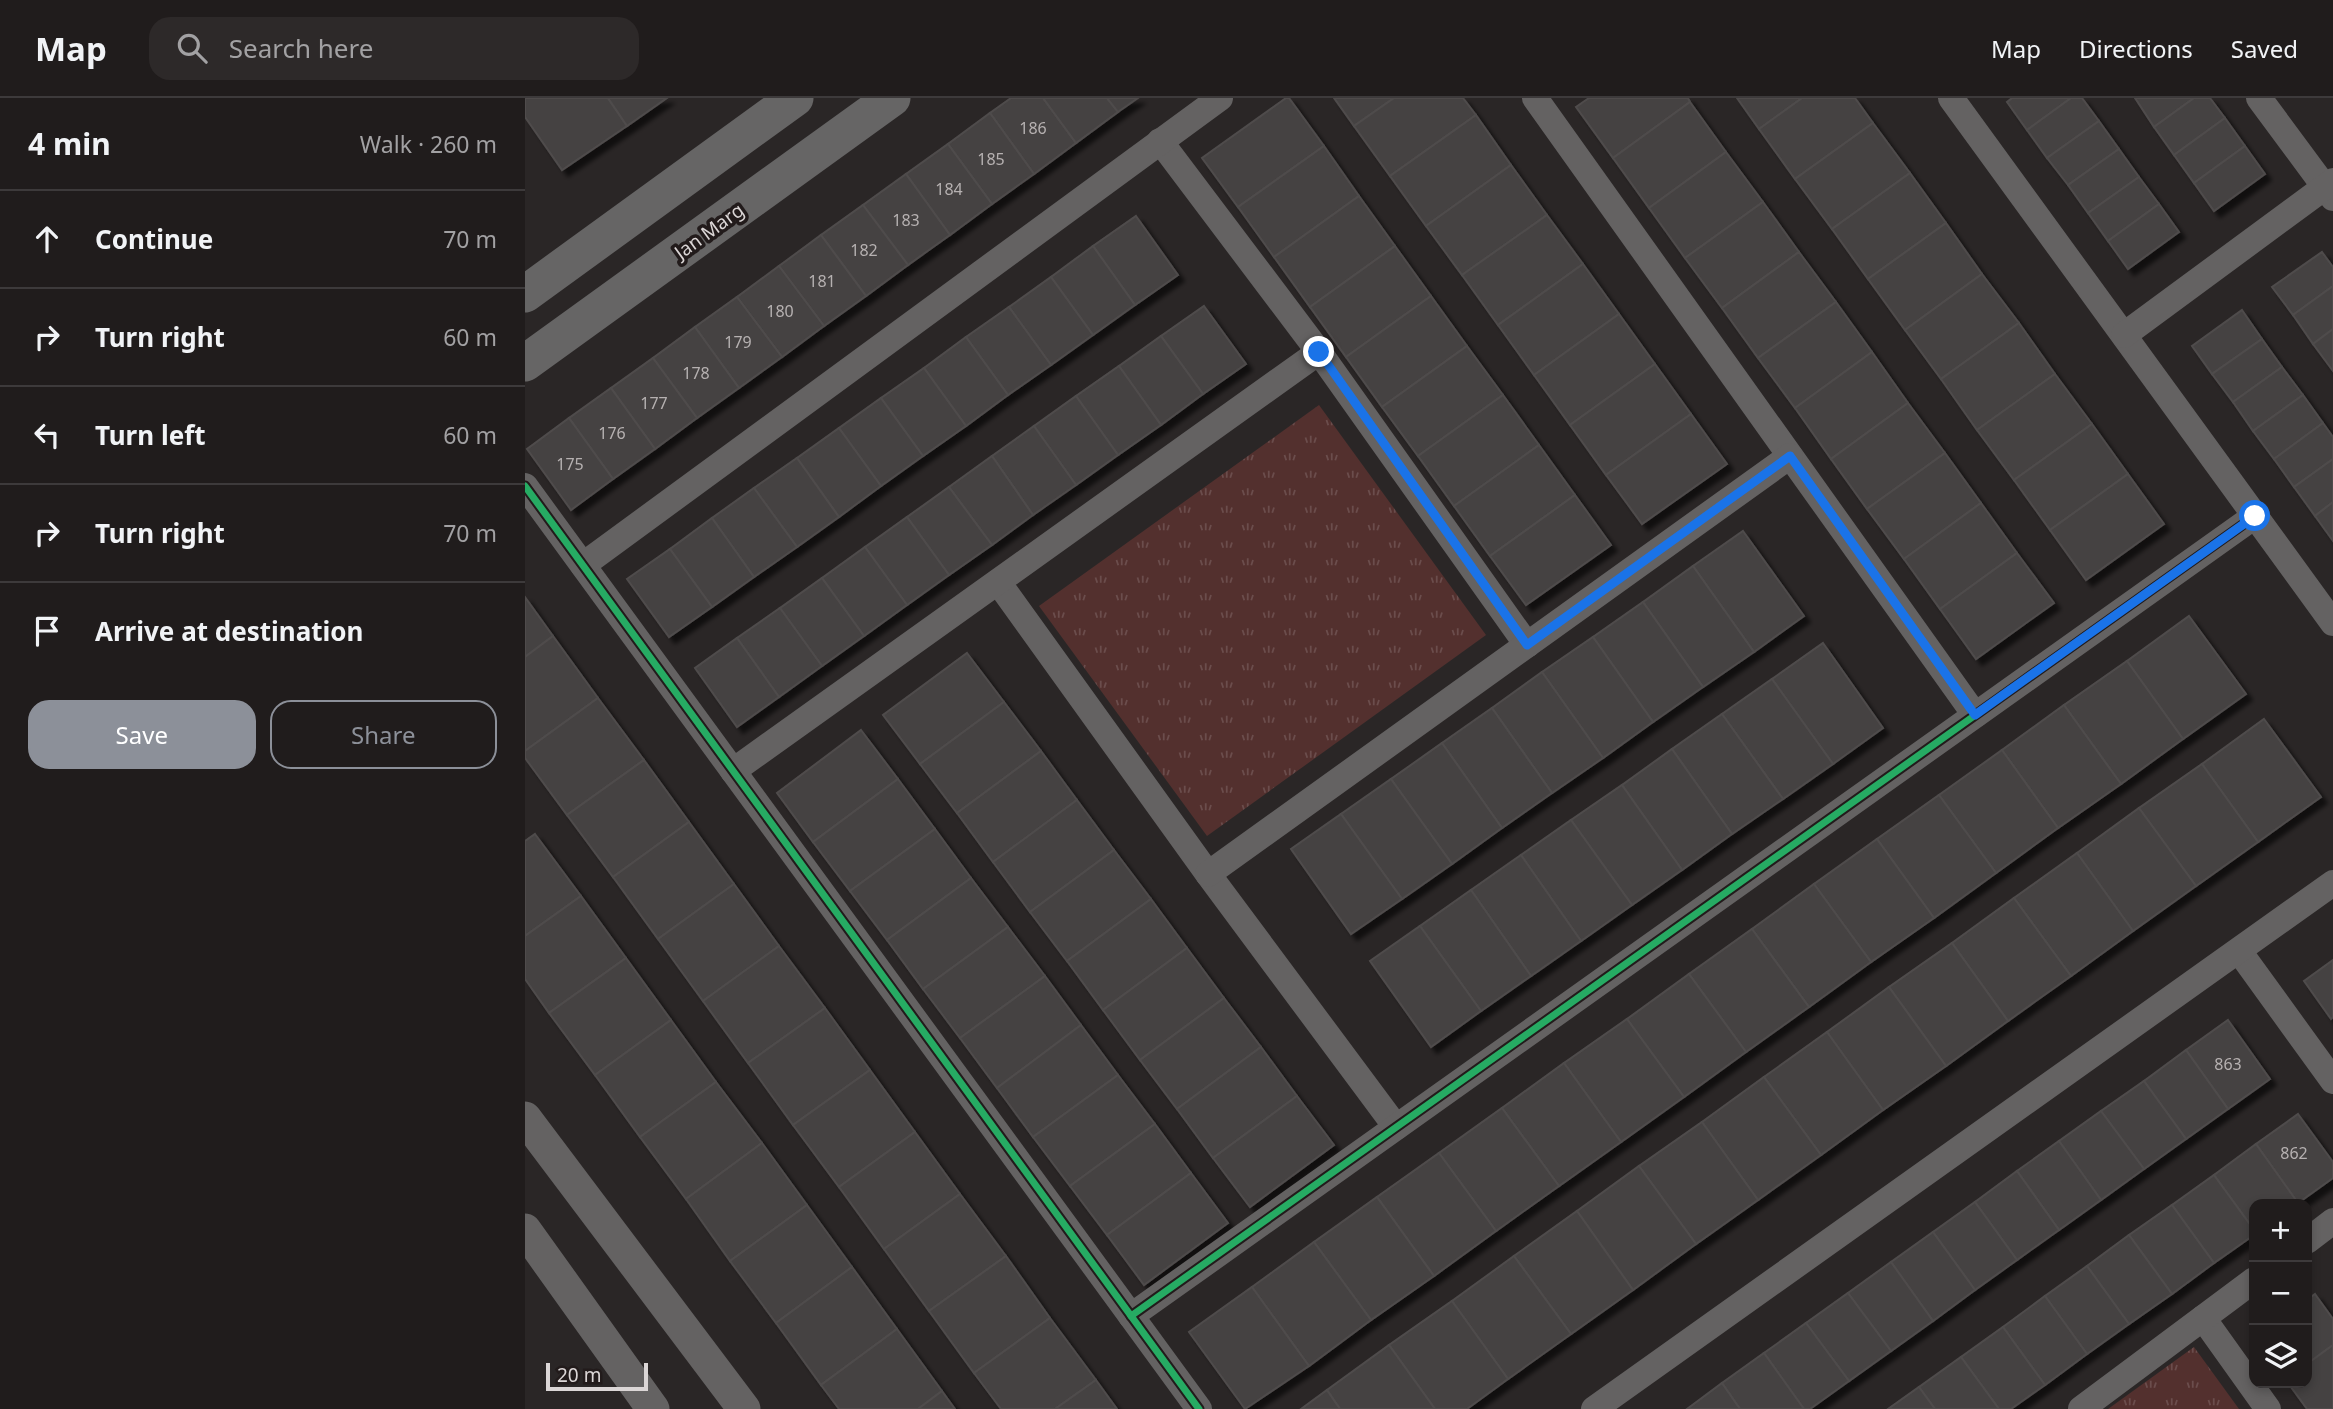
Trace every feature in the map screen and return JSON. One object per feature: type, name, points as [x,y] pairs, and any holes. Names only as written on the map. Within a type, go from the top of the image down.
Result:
[{"type":"main road","points":[[525,294],[795,98]]},
{"type":"main road","name":"Jan Marg","points":[[525,363],[892,98]]},
{"type":"street","points":[[583,565],[1220,98]]},
{"type":"street","points":[[1535,98],[1975,715]]},
{"type":"street","points":[[1951,98],[2333,623]]},
{"type":"street","points":[[2124,335],[2330,189],[2259,98]]},
{"type":"street","points":[[1160,141],[1319,352],[1527,645]]},
{"type":"street","points":[[733,771],[1319,352]]},
{"type":"street","points":[[1208,874],[1790,456]]},
{"type":"street","points":[[525,486],[1199,1409]]},
{"type":"street","points":[[1131,1317],[2255,516]]},
{"type":"street","points":[[998,582],[1208,874],[1396,1127]]},
{"type":"street","points":[[1594,1409],[2333,883]]},
{"type":"street","points":[[2238,951],[2333,1081]]},
{"type":"street","points":[[525,1118],[744,1409]]},
{"type":"street","points":[[2312,1237],[2333,1221]]},
{"type":"street","points":[[525,1230],[653,1409]]},
{"type":"street","points":[[2081,1409],[2249,1284]]},
{"type":"street","points":[[2203,1318],[2268,1409]]},
{"type":"green space","points":[[1319,405],[1486,635],[1207,836],[1039,606]]},
{"type":"green space","points":[[2194,1347],[2239,1409],[2108,1409]]},
{"type":"building","points":[[525,98],[608,98],[627,126],[562,170],[525,117]]},
{"type":"building","points":[[608,98],[667,98],[627,126]]},
{"type":"building","points":[[1011,98],[1043,98],[1076,143],[1034,174],[990,113]]},
{"type":"building","points":[[1043,98],[1107,98],[1118,112],[1076,143]]},
{"type":"building","points":[[1107,98],[1138,98],[1118,112]]},
{"type":"building","points":[[1289,98],[1324,146],[1238,207],[1202,158]]},
{"type":"building","points":[[1334,98],[1394,98],[1354,126]]},
{"type":"building","points":[[1394,98],[1463,98],[1476,115],[1390,176],[1354,126]]},
{"type":"building","points":[[1589,98],[1688,98],[1690,102],[1613,158],[1576,107]]},
{"type":"building","points":[[1737,98],[1802,98],[1759,129]]},
{"type":"building","points":[[1802,98],[1855,98],[1873,123],[1795,179],[1759,129]]},
{"type":"building","points":[[2012,98],[2071,98],[2027,130],[2007,102]]},
{"type":"building","points":[[2071,98],[2082,98],[2099,121],[2047,158],[2027,130]]},
{"type":"building","points":[[2135,98],[2194,98],[2154,127]]},
{"type":"building","points":[[2194,98],[2210,98],[2225,118],[2174,155],[2154,127]]},
{"type":"building","points":[[1690,102],[1726,152],[1649,208],[1613,158]]},
{"type":"building","points":[[990,113],[1034,174],[992,204],[948,144]]},
{"type":"building","points":[[1476,115],[1511,165],[1426,226],[1390,176]]},
{"type":"building","points":[[2225,118],[2245,146],[2194,183],[2174,155]]},
{"type":"building","points":[[2099,121],[2119,149],[2068,185],[2047,158]]},
{"type":"building","points":[[1873,123],[1910,173],[1832,229],[1795,179]]},
{"type":"building","points":[[948,144],[992,204],[950,235],[906,174]]},
{"type":"building","points":[[1324,146],[1359,196],[1274,257],[1238,207]]},
{"type":"building","points":[[2245,146],[2265,174],[2214,211],[2194,183]]},
{"type":"building","points":[[2119,149],[2139,177],[2088,213],[2068,185]]},
{"type":"building","points":[[1726,152],[1763,202],[1685,258],[1649,208]]},
{"type":"building","points":[[1511,165],[1547,215],[1462,275],[1426,226]]},
{"type":"building","points":[[1910,173],[1946,223],[1868,279],[1832,229]]},
{"type":"building","points":[[906,174],[950,235],[908,265],[863,205]]},
{"type":"building","points":[[2139,177],[2159,204],[2108,241],[2088,213]]},
{"type":"building","points":[[1359,196],[1395,246],[1310,307],[1274,257]]},
{"type":"building","points":[[1763,202],[1799,252],[1722,308],[1685,258]]},
{"type":"building","points":[[2159,204],[2179,232],[2128,269],[2108,241]]},
{"type":"building","points":[[863,205],[908,265],[866,296],[821,235]]},
{"type":"building","points":[[1547,215],[1583,264],[1498,325],[1462,275]]},
{"type":"building","points":[[1136,216],[1178,275],[1135,305],[1093,246]]},
{"type":"building","points":[[1946,223],[1982,274],[1905,330],[1868,279]]},
{"type":"building","points":[[821,235],[866,296],[824,326],[779,266]]},
{"type":"building","points":[[1093,246],[1135,305],[1093,335],[1051,277]]},
{"type":"building","points":[[1395,246],[1431,296],[1346,357],[1310,307]]},
{"type":"building","points":[[1799,252],[1836,302],[1758,358],[1722,308]]},
{"type":"building","points":[[2322,252],[2333,267],[2333,286],[2293,315],[2272,287]]},
{"type":"building","points":[[1583,264],[1619,314],[1534,375],[1498,325]]},
{"type":"building","points":[[779,266],[824,326],[782,357],[737,297]]},
{"type":"building","points":[[1982,274],[2019,323],[1941,379],[1905,330]]},
{"type":"building","points":[[1051,277],[1093,335],[1051,365],[1009,307]]},
{"type":"building","points":[[2333,286],[2333,329],[2313,344],[2293,315]]},
{"type":"building","points":[[1431,296],[1467,346],[1382,407],[1346,357]]},
{"type":"building","points":[[737,297],[782,357],[739,388],[695,327]]},
{"type":"building","points":[[1836,302],[1872,352],[1795,408],[1758,358]]},
{"type":"building","points":[[1204,306],[1246,364],[1203,394],[1161,336]]},
{"type":"building","points":[[1009,307],[1051,365],[1008,395],[966,337]]},
{"type":"building","points":[[2242,310],[2262,339],[2212,374],[2192,346]]},
{"type":"building","points":[[1619,314],[1655,364],[1570,425],[1534,375]]},
{"type":"building","points":[[2019,323],[2055,374],[1977,430],[1941,379]]},
{"type":"building","points":[[695,327],[739,388],[697,418],[653,358]]},
{"type":"building","points":[[2333,329],[2333,371],[2313,344]]},
{"type":"building","points":[[1161,336],[1203,394],[1161,425],[1119,366]]},
{"type":"building","points":[[966,337],[1008,395],[966,426],[924,368]]},
{"type":"building","points":[[2262,339],[2282,367],[2233,402],[2212,374]]},
{"type":"building","points":[[1467,346],[1503,395],[1418,456],[1382,407]]},
{"type":"building","points":[[1872,352],[1908,403],[1831,459],[1795,408]]},
{"type":"building","points":[[653,358],[697,418],[655,449],[611,388]]},
{"type":"building","points":[[1655,364],[1691,414],[1606,475],[1570,425]]},
{"type":"building","points":[[1119,366],[1161,425],[1118,455],[1076,396]]},
{"type":"building","points":[[2282,367],[2303,395],[2253,431],[2233,402]]},
{"type":"building","points":[[924,368],[966,426],[923,456],[881,398]]},
{"type":"building","points":[[2055,374],[2092,424],[2014,480],[1977,430]]},
{"type":"building","points":[[611,388],[655,449],[613,479],[569,418]]},
{"type":"building","points":[[1503,395],[1539,445],[1454,506],[1418,456]]},
{"type":"building","points":[[2303,395],[2323,423],[2274,459],[2253,431]]},
{"type":"building","points":[[1076,396],[1118,455],[1076,485],[1034,426]]},
{"type":"building","points":[[881,398],[923,456],[881,486],[839,428]]},
{"type":"building","points":[[1908,403],[1945,453],[1867,509],[1831,459]]},
{"type":"building","points":[[1691,414],[1727,464],[1642,524],[1606,475]]},
{"type":"building","points":[[569,418],[613,479],[571,510],[527,449]]},
{"type":"building","points":[[2323,423],[2333,437],[2333,459],[2294,487],[2274,459]]},
{"type":"building","points":[[2092,424],[2128,474],[2050,530],[2014,480]]},
{"type":"building","points":[[1034,426],[1076,485],[1033,515],[992,456]]},
{"type":"building","points":[[839,428],[881,486],[839,517],[797,458]]},
{"type":"building","points":[[1539,445],[1575,495],[1490,556],[1454,506]]},
{"type":"building","points":[[1945,453],[1981,503],[1904,559],[1867,509]]},
{"type":"building","points":[[992,456],[1033,515],[992,545],[949,487]]},
{"type":"building","points":[[797,458],[839,517],[797,547],[754,488]]},
{"type":"building","points":[[2333,459],[2333,502],[2315,516],[2294,487]]},
{"type":"building","points":[[2128,474],[2164,524],[2086,580],[2050,530]]},
{"type":"building","points":[[949,487],[992,545],[949,575],[907,517]]},
{"type":"building","points":[[754,488],[797,547],[754,577],[712,518]]},
{"type":"building","points":[[1575,495],[1611,545],[1526,605],[1490,556]]},
{"type":"building","points":[[2333,502],[2333,541],[2315,516]]},
{"type":"building","points":[[1981,503],[2017,553],[1940,609],[1904,559]]},
{"type":"building","points":[[907,517],[949,575],[907,605],[865,547]]},
{"type":"building","points":[[712,518],[754,577],[712,607],[670,549]]},
{"type":"building","points":[[1743,531],[1804,616],[1754,652],[1693,566]]},
{"type":"building","points":[[865,547],[907,605],[864,636],[822,578]]},
{"type":"building","points":[[670,549],[712,607],[669,637],[627,579]]},
{"type":"building","points":[[2017,553],[2054,603],[1976,659],[1940,609]]},
{"type":"building","points":[[1693,566],[1754,652],[1703,687],[1643,602]]},
{"type":"building","points":[[822,578],[864,636],[822,666],[780,608]]},
{"type":"building","points":[[525,597],[553,636],[525,657]]},
{"type":"building","points":[[1643,602],[1703,687],[1653,722],[1593,637]]},
{"type":"building","points":[[780,608],[822,666],[779,697],[737,638]]},
{"type":"building","points":[[2189,616],[2246,694],[2183,739],[2127,661]]},
{"type":"building","points":[[553,636],[598,698],[525,751],[525,657]]},
{"type":"building","points":[[1593,637],[1653,722],[1603,758],[1542,672]]},
{"type":"building","points":[[737,638],[779,697],[737,727],[695,668]]},
{"type":"building","points":[[1823,643],[1883,728],[1833,764],[1772,679]]},
{"type":"building","points":[[967,653],[1004,702],[920,764],[883,715]]},
{"type":"building","points":[[2127,661],[2183,739],[2121,784],[2064,705]]},
{"type":"building","points":[[1542,672],[1603,758],[1552,793],[1492,708]]},
{"type":"building","points":[[1772,679],[1833,764],[1783,799],[1722,714]]},
{"type":"building","points":[[598,698],[644,760],[567,815],[525,758],[525,751]]},
{"type":"building","points":[[1004,702],[1041,751],[957,813],[920,764]]},
{"type":"building","points":[[2064,705],[2121,784],[2058,828],[2002,750]]},
{"type":"building","points":[[1492,708],[1552,793],[1502,828],[1442,743]]},
{"type":"building","points":[[1722,714],[1783,799],[1732,834],[1672,749]]},
{"type":"building","points":[[2264,719],[2321,797],[2258,842],[2202,764]]},
{"type":"building","points":[[861,730],[898,779],[813,842],[777,793]]},
{"type":"building","points":[[1442,743],[1502,828],[1452,864],[1391,779]]},
{"type":"building","points":[[1672,749],[1732,834],[1682,870],[1622,785]]},
{"type":"building","points":[[2002,750],[2058,828],[1996,873],[1939,795]]},
{"type":"building","points":[[1041,751],[1077,800],[993,862],[957,813]]},
{"type":"building","points":[[644,760],[689,822],[613,877],[567,815]]},
{"type":"building","points":[[2202,764],[2258,842],[2196,886],[2139,808]]},
{"type":"building","points":[[898,779],[935,829],[850,891],[813,842]]},
{"type":"building","points":[[1391,779],[1452,864],[1402,899],[1341,814]]},
{"type":"building","points":[[1622,785],[1682,870],[1632,905],[1571,820]]},
{"type":"building","points":[[1939,795],[1996,873],[1934,918],[1877,839]]},
{"type":"building","points":[[1077,800],[1114,850],[1030,912],[993,862]]},
{"type":"building","points":[[2139,808],[2196,886],[2133,931],[2077,853]]},
{"type":"building","points":[[1341,814],[1402,899],[1351,934],[1291,849]]},
{"type":"building","points":[[1571,820],[1632,905],[1581,941],[1521,855]]},
{"type":"building","points":[[689,822],[734,884],[658,939],[613,877]]},
{"type":"building","points":[[935,829],[971,878],[887,940],[850,891]]},
{"type":"building","points":[[535,834],[581,896],[525,936],[525,841]]},
{"type":"building","points":[[1877,839],[1934,918],[1871,962],[1814,884]]},
{"type":"building","points":[[1114,850],[1151,899],[1067,961],[1030,912]]},
{"type":"building","points":[[2077,853],[2133,931],[2071,976],[2014,898]]},
{"type":"building","points":[[1521,855],[1581,941],[1531,976],[1471,890]]},
{"type":"building","points":[[971,878],[1008,927],[923,989],[887,940]]},
{"type":"building","points":[[734,884],[779,946],[703,1001],[658,939]]},
{"type":"building","points":[[1814,884],[1871,962],[1809,1007],[1752,929]]},
{"type":"building","points":[[1471,890],[1531,976],[1481,1011],[1420,926]]},
{"type":"building","points":[[581,896],[626,958],[549,1013],[525,979],[525,936]]},
{"type":"building","points":[[2014,898],[2071,976],[2008,1021],[1952,943]]},
{"type":"building","points":[[1151,899],[1187,948],[1103,1010],[1067,961]]},
{"type":"building","points":[[1420,926],[1481,1011],[1431,1047],[1370,961]]},
{"type":"building","points":[[1008,927],[1045,976],[960,1038],[923,989]]},
{"type":"building","points":[[1752,929],[1809,1007],[1746,1052],[1689,974]]},
{"type":"building","points":[[1952,943],[2008,1021],[1946,1066],[1889,987]]},
{"type":"building","points":[[779,946],[825,1008],[748,1063],[703,1001]]},
{"type":"building","points":[[1187,948],[1224,998],[1140,1060],[1103,1010]]},
{"type":"building","points":[[626,958],[671,1020],[595,1075],[549,1013]]},
{"type":"building","points":[[2333,960],[2333,1017],[2331,1019],[2304,981]]},
{"type":"building","points":[[1689,974],[1746,1052],[1684,1097],[1627,1019]]},
{"type":"building","points":[[1045,976],[1081,1025],[997,1088],[960,1038]]},
{"type":"building","points":[[1889,987],[1946,1066],[1883,1110],[1827,1032]]},
{"type":"building","points":[[1224,998],[1261,1047],[1177,1109],[1140,1060]]},
{"type":"building","points":[[825,1008],[870,1070],[793,1125],[748,1063]]},
{"type":"building","points":[[1627,1019],[1684,1097],[1621,1142],[1564,1063]]},
{"type":"building","points":[[671,1020],[716,1082],[640,1137],[595,1075]]},
{"type":"building","points":[[2228,1020],[2270,1079],[2228,1109],[2186,1050]]},
{"type":"building","points":[[1081,1025],[1118,1075],[1033,1137],[997,1088]]},
{"type":"building","points":[[1827,1032],[1883,1110],[1821,1155],[1764,1077]]},
{"type":"building","points":[[1261,1047],[1297,1096],[1213,1158],[1177,1109]]},
{"type":"building","points":[[2186,1050],[2228,1109],[2186,1139],[2144,1081]]},
{"type":"building","points":[[1564,1063],[1621,1142],[1559,1186],[1502,1108]]},
{"type":"building","points":[[870,1070],[915,1132],[839,1187],[793,1125]]},
{"type":"building","points":[[1118,1075],[1155,1124],[1070,1186],[1033,1137]]},
{"type":"building","points":[[1764,1077],[1821,1155],[1758,1200],[1702,1122]]},
{"type":"building","points":[[2144,1081],[2186,1139],[2144,1169],[2101,1111]]},
{"type":"building","points":[[716,1082],[762,1143],[686,1199],[640,1137]]},
{"type":"building","points":[[1297,1096],[1334,1145],[1250,1207],[1213,1158]]},
{"type":"building","points":[[1502,1108],[1559,1186],[1496,1231],[1439,1153]]},
{"type":"building","points":[[2101,1111],[2144,1169],[2101,1200],[2059,1141]]},
{"type":"building","points":[[2298,1114],[2333,1162],[2333,1178],[2304,1199],[2295,1199],[2256,1144]]},
{"type":"building","points":[[1702,1122],[1758,1200],[1696,1244],[1639,1166]]},
{"type":"building","points":[[1155,1124],[1191,1173],[1107,1235],[1070,1186]]},
{"type":"building","points":[[915,1132],[960,1194],[884,1249],[839,1187]]},
{"type":"building","points":[[2059,1141],[2101,1200],[2059,1230],[2017,1171]]},
{"type":"building","points":[[762,1143],[807,1205],[730,1261],[686,1199]]},
{"type":"building","points":[[2256,1144],[2295,1199],[2249,1199],[2249,1223],[2214,1175]]},
{"type":"building","points":[[1439,1153],[1496,1231],[1434,1276],[1377,1197]]},
{"type":"building","points":[[1639,1166],[1696,1244],[1633,1290],[1577,1211]]},
{"type":"building","points":[[2017,1171],[2059,1230],[2017,1260],[1975,1202]]},
{"type":"building","points":[[1191,1173],[1228,1223],[1144,1285],[1107,1235]]},
{"type":"building","points":[[2214,1175],[2249,1223],[2249,1238],[2214,1263],[2172,1205]]},
{"type":"building","points":[[960,1194],[1006,1256],[929,1311],[884,1249]]},
{"type":"building","points":[[1377,1197],[1434,1276],[1371,1320],[1314,1242]]},
{"type":"building","points":[[1975,1202],[2017,1260],[1975,1290],[1933,1232]]},
{"type":"building","points":[[807,1205],[852,1267],[776,1323],[730,1261]]},
{"type":"building","points":[[2172,1205],[2214,1263],[2172,1294],[2129,1235]]},
{"type":"building","points":[[1577,1211],[1633,1290],[1571,1334],[1514,1256]]},
{"type":"building","points":[[1933,1232],[1975,1290],[1933,1321],[1891,1262]]},
{"type":"building","points":[[2129,1235],[2172,1294],[2129,1324],[2087,1266]]},
{"type":"building","points":[[1314,1242],[1371,1320],[1309,1366],[1252,1287]]},
{"type":"building","points":[[1006,1256],[1050,1318],[974,1373],[929,1311]]},
{"type":"building","points":[[1514,1256],[1571,1334],[1508,1379],[1452,1301]]},
{"type":"building","points":[[1891,1262],[1933,1321],[1891,1351],[1848,1293]]},
{"type":"building","points":[[2087,1266],[2129,1324],[2087,1354],[2045,1296]]},
{"type":"building","points":[[852,1267],[897,1329],[821,1385],[776,1323]]},
{"type":"building","points":[[1252,1287],[1309,1366],[1245,1409],[1189,1332]]},
{"type":"building","points":[[1848,1293],[1891,1351],[1849,1381],[1806,1323]]},
{"type":"building","points":[[2315,1294],[2333,1319],[2333,1345],[2312,1360],[2312,1325],[2312,1296]]},
{"type":"building","points":[[2045,1296],[2087,1354],[2045,1385],[2003,1327]]},
{"type":"building","points":[[1452,1301],[1508,1379],[1467,1409],[1435,1409],[1389,1345]]},
{"type":"building","points":[[1050,1318],[1096,1380],[1055,1409],[1001,1409],[974,1373]]},
{"type":"building","points":[[1806,1323],[1849,1381],[1810,1409],[1804,1409],[1764,1353]]},
{"type":"building","points":[[2003,1327],[2045,1385],[2011,1409],[1999,1409],[1961,1357]]},
{"type":"building","points":[[897,1329],[942,1391],[918,1409],[839,1409],[821,1385]]},
{"type":"building","points":[[1389,1345],[1435,1409],[1340,1409],[1327,1390]]},
{"type":"building","points":[[2333,1345],[2333,1409],[2307,1409],[2292,1388],[2312,1388],[2312,1360]]},
{"type":"building","points":[[1764,1353],[1804,1409],[1740,1409],[1722,1383]]},
{"type":"building","points":[[1961,1357],[1999,1409],[1935,1409],[1919,1387]]},
{"type":"building","points":[[1096,1380],[1117,1409],[1055,1409]]},
{"type":"building","points":[[1722,1383],[1740,1409],[1687,1409]]},
{"type":"building","points":[[1919,1387],[1935,1409],[1888,1409]]},
{"type":"building","points":[[1327,1390],[1340,1409],[1301,1409]]},
{"type":"building","points":[[942,1391],[955,1409],[918,1409]]},
{"type":"cycle path","points":[[525,486],[1199,1409]]},
{"type":"cycle path","points":[[1131,1316],[2255,516]]},
{"type":"route","points":[[1319,352],[1527,645],[1790,456],[1975,715],[2255,516]]}]
